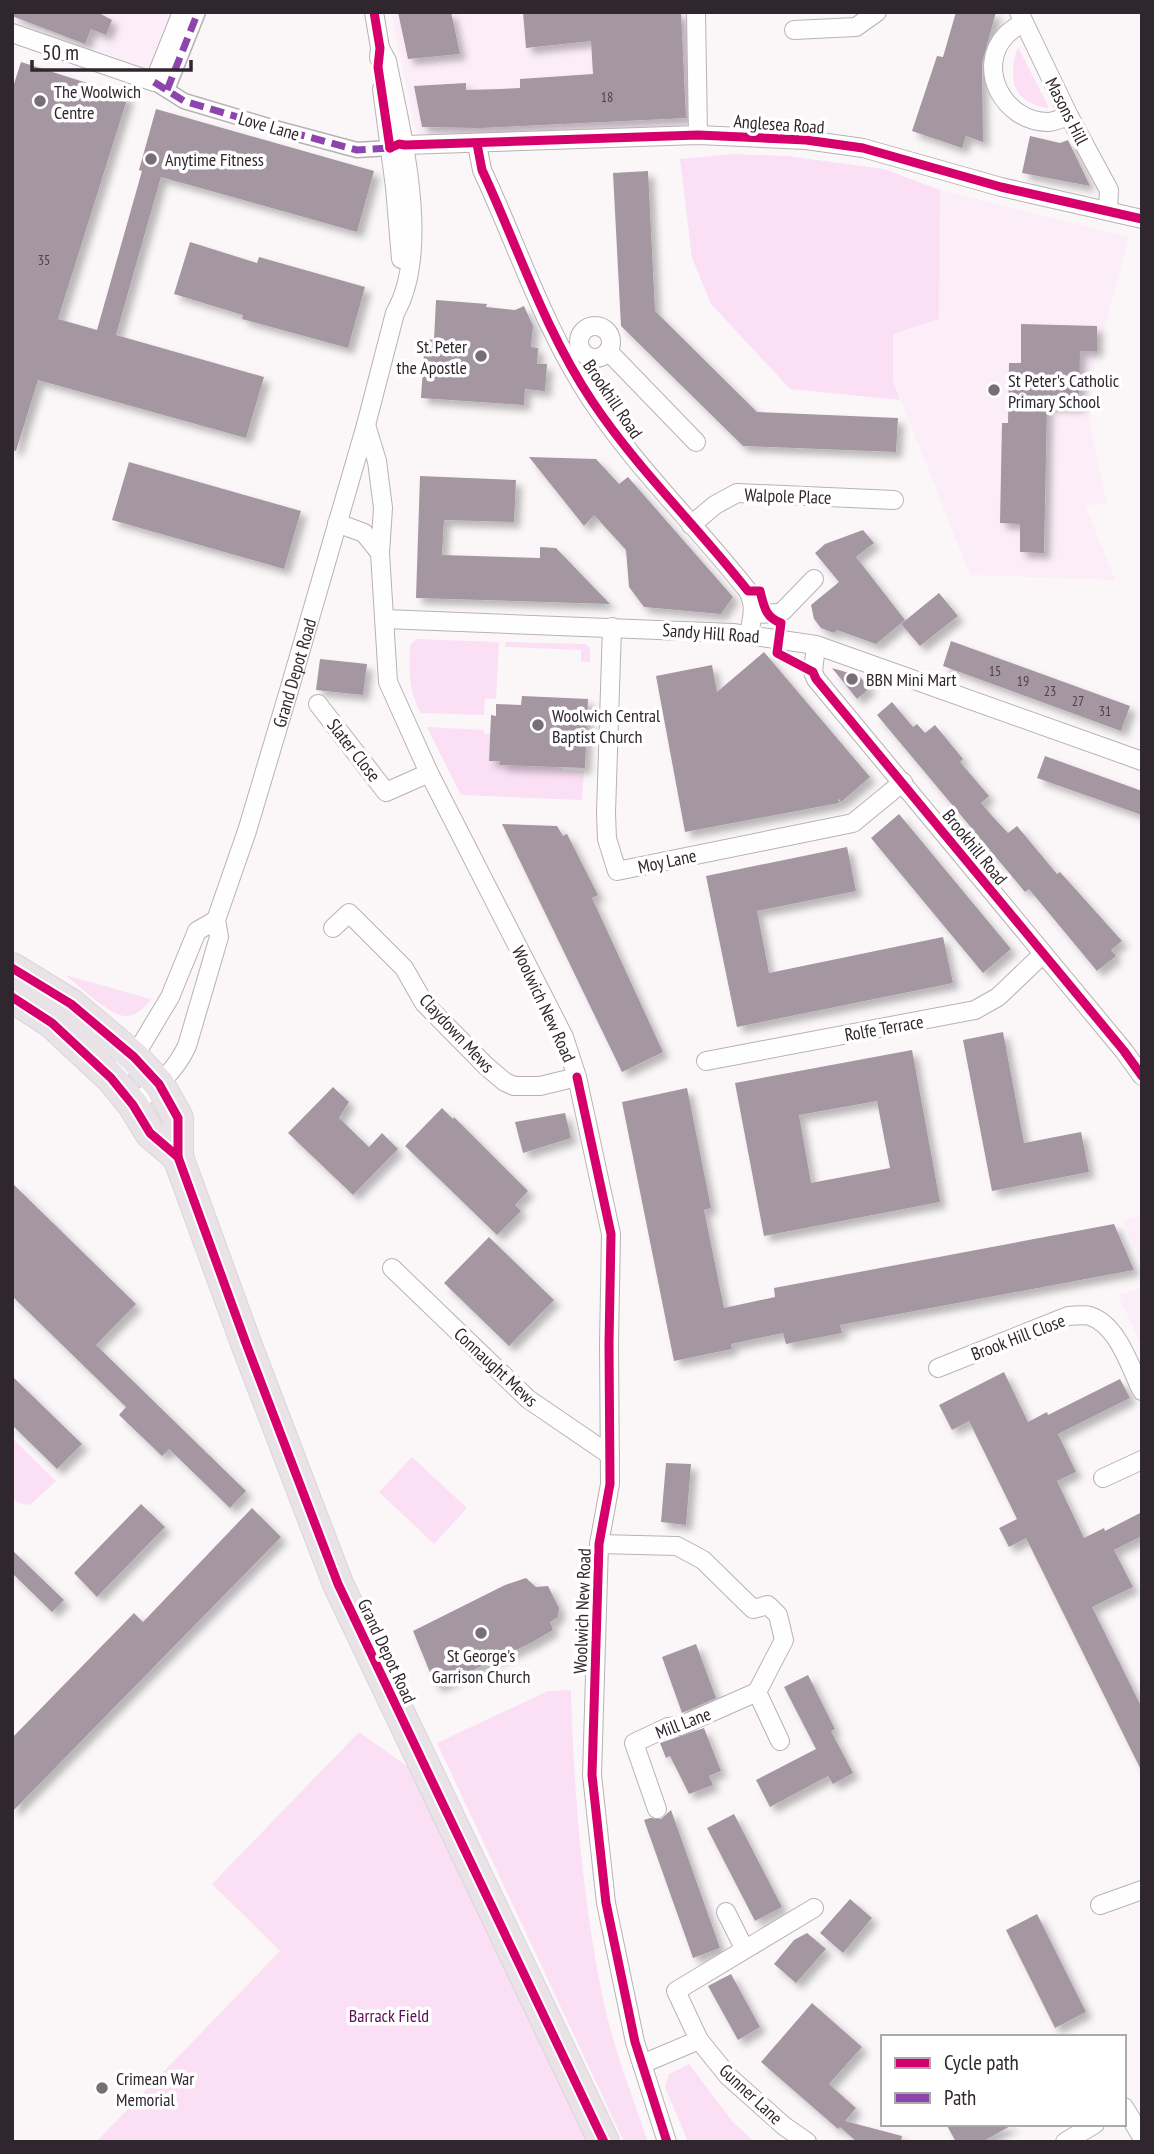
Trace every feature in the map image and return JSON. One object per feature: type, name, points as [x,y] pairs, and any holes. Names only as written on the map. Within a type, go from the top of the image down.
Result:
[{"type":"highway","points":[[12,968],[71,1004],[134,1057],[159,1084]]},
{"type":"highway","points":[[12,997],[51,1023],[111,1078]]},
{"type":"highway","name":"Grand Depot Road","points":[[111,1078],[133,1105],[150,1133],[178,1157]]},
{"type":"highway","name":"Grand Depot Road","points":[[159,1084],[178,1118],[178,1157],[338,1584],[604,2142]]},
{"type":"street","points":[[161,86],[182,12]]},
{"type":"street","points":[[161,86],[198,12]]},
{"type":"street","points":[[366,425],[395,313],[401,303],[412,244],[412,207],[398,147],[387,61],[380,48],[373,12]]},
{"type":"street","points":[[696,12],[698,135]]},
{"type":"street","points":[[794,30],[856,27],[877,12]]},
{"type":"street","points":[[1021,17],[1004,36],[995,57],[993,77],[999,94],[1012,111],[1030,120],[1050,122],[1069,116]]},
{"type":"street","name":"Masons Hill","points":[[1021,17],[1069,116],[1109,190],[1108,210]]},
{"type":"street","name":"Love Lane","points":[[12,33],[161,86],[184,101],[357,150],[398,147]]},
{"type":"street","name":"Anglesea Road","points":[[398,147],[698,135],[806,140],[863,148],[1001,187],[1142,219]]},
{"type":"street","name":"Brookhill Road","points":[[477,144],[482,170],[545,318],[573,354],[612,430],[748,591],[752,599],[753,614]]},
{"type":"street","points":[[591,327],[607,332],[610,337],[611,345],[600,358],[573,354],[582,334],[591,327]]},
{"type":"street","points":[[608,351],[696,442]]},
{"type":"street","name":"Grand Depot Road","points":[[133,1105],[179,1063],[187,1046],[219,937],[216,920],[285,704],[366,425]]},
{"type":"street","name":"Woolwich New Road","points":[[366,425],[377,461],[383,508],[380,553],[388,682],[429,773],[564,1037],[577,1077],[611,1234],[610,1484],[599,1544],[592,1775],[606,1902],[642,2064],[667,2142]]},
{"type":"street","name":"Walpole Place","points":[[691,525],[715,505],[737,493],[894,500]]},
{"type":"street","points":[[337,523],[364,533],[380,553]]},
{"type":"street","points":[[748,634],[753,614],[783,611],[814,579]]},
{"type":"street","name":"Sandy Hill Road","points":[[385,619],[748,634],[816,645],[1142,761]]},
{"type":"street","name":"Moy Lane","points":[[612,627],[606,813],[607,839],[617,871],[853,822],[903,782]]},
{"type":"street","name":"Brookhill Road","points":[[816,645],[813,671],[817,679],[1142,1076]]},
{"type":"street","name":"Slater Close","points":[[318,704],[386,792],[429,773]]},
{"type":"street","name":"Claydown Mews","points":[[333,928],[349,913],[404,968],[424,1003],[505,1082],[514,1086],[540,1086],[577,1077]]},
{"type":"street","name":"Grand Depot Road","points":[[111,1078],[134,1057],[170,997],[197,931],[216,920]]},
{"type":"street","name":"Rolfe Terrace","points":[[706,1061],[975,1010],[998,997],[1043,954]]},
{"type":"street","name":"Connaught Mews","points":[[392,1268],[528,1399],[610,1455]]},
{"type":"street","name":"Brook Hill Close","points":[[938,1368],[1068,1316],[1089,1316],[1106,1325],[1142,1391]]},
{"type":"street","points":[[1103,1478],[1142,1460]]},
{"type":"street","points":[[599,1544],[677,1546],[703,1560],[753,1609],[768,1605],[778,1615],[784,1640],[757,1692],[780,1741]]},
{"type":"street","name":"Mill Lane","points":[[657,1809],[634,1743],[757,1692]]},
{"type":"street","points":[[1100,1905],[1142,1890]]},
{"type":"street","name":"Gunner Lane","points":[[807,2142],[728,2076],[699,2040],[676,1991],[814,1908]]},
{"type":"street","points":[[726,1912],[744,1948]]},
{"type":"street","points":[[642,2064],[699,2040]]},
{"type":"street","points":[[1126,2107],[1142,2137]]},
{"type":"street","points":[[1065,2142],[1092,2126]]},
{"type":"shaded area","points":[[12,12],[173,12],[149,70],[12,18]]},
{"type":"shaded area","points":[[391,12],[688,12],[692,125],[476,136],[419,134],[415,128]]},
{"type":"shaded area","name":"St Peter's Catholic Primary School","points":[[940,190],[1129,237],[1094,366],[1089,421],[1107,504],[1085,505],[1115,580],[970,575],[893,380],[893,334],[939,319]]},
{"type":"shaded area","points":[[1142,1214],[1142,1264],[1123,1221]]},
{"type":"shaded area","points":[[1142,1287],[1142,1347],[1118,1295]]},
{"type":"green space","points":[[1018,47],[1049,108],[1027,101],[1020,95],[1013,79]]},
{"type":"green space","points":[[733,154],[787,156],[884,169],[940,190],[939,319],[893,334],[893,380],[900,400],[790,389],[711,304],[692,258],[680,159]]},
{"type":"green space","points":[[416,639],[499,642],[496,699],[485,698],[484,715],[421,713],[414,696],[410,671],[410,645]]},
{"type":"green space","points":[[505,642],[586,644],[590,649],[590,662],[581,662],[581,650],[505,647]]},
{"type":"green space","points":[[427,727],[484,730],[484,733],[490,734],[489,761],[500,761],[500,765],[562,767],[562,770],[584,771],[582,800],[461,795]]},
{"type":"green space","points":[[65,975],[151,999],[139,1011],[124,1016],[102,1005]]},
{"type":"green space","points":[[12,1438],[56,1481],[30,1505],[18,1503],[12,1497]]},
{"type":"green space","points":[[412,1457],[467,1508],[434,1544],[379,1492]]},
{"type":"green space","points":[[571,1690],[580,1845],[596,1961],[612,2035],[648,2142],[624,2142],[437,1743],[548,1691]]},
{"type":"green space","name":"Barrack Field","points":[[359,1732],[411,1769],[587,2142],[96,2142],[280,1951],[212,1884]]},
{"type":"green space","points":[[689,2064],[732,2121],[754,2142],[688,2142],[665,2087],[669,2074]]},
{"type":"building","points":[[12,12],[97,12],[112,20],[106,35],[91,29],[85,44],[12,16]]},
{"type":"building","points":[[398,12],[451,12],[460,54],[408,59]]},
{"type":"building","points":[[523,12],[681,12],[686,118],[480,128],[422,127],[414,86],[466,83],[466,90],[520,88],[520,79],[593,74],[591,41],[526,48]]},
{"type":"building","points":[[956,12],[996,12],[982,63],[983,142],[966,136],[962,148],[912,131],[937,56],[943,57]]},
{"type":"building","points":[[21,62],[128,96],[58,319],[97,330],[142,171],[139,170],[156,109],[374,171],[357,232],[161,177],[116,335],[264,377],[246,438],[38,380],[16,451],[12,450],[12,90]]},
{"type":"building","points":[[1030,136],[1060,143],[1068,140],[1090,186],[1022,173]]},
{"type":"building","points":[[648,171],[655,311],[757,412],[898,418],[896,452],[743,446],[621,326],[613,173]]},
{"type":"building","points":[[190,242],[257,263],[259,257],[365,287],[348,348],[242,319],[243,315],[174,294]]},
{"type":"building","name":"St. Peter the Apostle","points":[[436,300],[487,304],[486,307],[515,310],[524,306],[533,326],[531,347],[538,348],[537,364],[547,364],[545,391],[525,389],[524,405],[421,398],[425,339],[434,340]]},
{"type":"building","points":[[1021,324],[1097,326],[1097,351],[1080,351],[1079,406],[1047,405],[1044,553],[1020,552],[1020,524],[1000,523],[1002,423],[1008,423],[1009,363],[1021,363]]},
{"type":"building","points":[[529,457],[596,459],[619,484],[628,477],[733,597],[721,614],[644,607],[629,587],[626,550],[594,515],[584,526]]},
{"type":"building","points":[[129,462],[301,511],[284,569],[112,520]]},
{"type":"building","points":[[420,476],[516,480],[514,522],[444,520],[442,555],[540,558],[540,547],[556,548],[610,604],[416,598]]},
{"type":"building","points":[[863,530],[874,543],[856,557],[905,620],[876,644],[837,630],[834,633],[821,628],[814,619],[811,605],[839,582],[815,553],[825,544]]},
{"type":"building","points":[[939,593],[958,616],[920,646],[901,624]]},
{"type":"building","points":[[951,641],[1130,706],[1121,731],[943,666]]},
{"type":"building","points":[[764,652],[870,777],[841,802],[838,798],[839,803],[685,832],[656,676],[712,665],[717,692]]},
{"type":"building","points":[[320,659],[367,664],[363,695],[316,690]]},
{"type":"building","points":[[832,668],[859,676],[870,688],[857,699]]},
{"type":"building","name":"Woolwich Central Baptist Church","points":[[522,696],[588,699],[585,768],[500,765],[500,761],[489,761],[491,715],[496,716],[496,704],[521,705]]},
{"type":"building","points":[[892,702],[913,727],[917,724],[925,733],[935,725],[963,759],[960,762],[989,796],[981,803],[993,817],[1008,833],[1017,826],[1057,874],[1060,872],[1122,941],[1111,950],[1116,956],[1097,971],[1029,889],[1025,892],[877,715]]},
{"type":"building","points":[[1045,756],[1142,791],[1142,815],[1037,778]]},
{"type":"building","points":[[899,814],[1011,949],[983,973],[871,838]]},
{"type":"building","points":[[502,824],[557,826],[563,836],[567,834],[598,895],[592,898],[663,1052],[622,1072]]},
{"type":"building","points":[[847,847],[856,891],[757,911],[769,973],[943,937],[953,983],[737,1027],[706,876]]},
{"type":"building","points":[[1003,1032],[1024,1143],[1081,1132],[1089,1172],[992,1191],[963,1040]]},
{"type":"building","points":[[912,1050],[940,1202],[764,1236],[735,1083]],"holes":[[[877,1101],[890,1168],[811,1183],[799,1115]]]},
{"type":"building","points":[[333,1087],[349,1102],[339,1118],[369,1147],[382,1133],[398,1149],[353,1195],[288,1133]]},
{"type":"building","points":[[687,1088],[711,1208],[704,1210],[724,1308],[775,1297],[774,1288],[1114,1224],[1134,1270],[840,1325],[842,1333],[786,1344],[783,1333],[731,1344],[732,1349],[674,1361],[622,1102]]},
{"type":"building","points":[[442,1108],[528,1191],[515,1205],[521,1211],[497,1235],[405,1146]]},
{"type":"building","points":[[565,1113],[571,1138],[523,1153],[515,1122]]},
{"type":"building","points":[[12,1183],[136,1304],[96,1345],[246,1491],[230,1508],[169,1449],[162,1456],[119,1415],[126,1407],[12,1296]]},
{"type":"building","points":[[489,1237],[554,1300],[509,1346],[444,1283]]},
{"type":"building","points":[[1004,1372],[1028,1422],[1047,1412],[1048,1415],[1120,1379],[1130,1398],[1058,1434],[1076,1472],[1057,1481],[1084,1538],[1104,1528],[1105,1531],[1142,1512],[1142,1536],[1114,1550],[1133,1587],[1092,1607],[1142,1708],[1142,1772],[1026,1538],[1009,1547],[999,1528],[1017,1519],[969,1421],[952,1430],[939,1405]]},
{"type":"building","points":[[12,1376],[82,1444],[57,1469],[12,1425]]},
{"type":"building","points":[[666,1463],[691,1464],[686,1525],[661,1522]]},
{"type":"building","points":[[141,1504],[165,1527],[97,1597],[74,1573]]},
{"type":"building","points":[[252,1508],[281,1537],[12,1812],[12,1738],[134,1613],[143,1622]]},
{"type":"building","points":[[12,1550],[64,1600],[52,1612],[12,1573]]},
{"type":"building","name":"St George's Garrison Church","points":[[526,1578],[536,1587],[548,1586],[559,1608],[558,1617],[550,1622],[553,1630],[436,1687],[413,1631],[505,1585]]},
{"type":"building","points":[[696,1644],[716,1698],[682,1713],[662,1657]]},
{"type":"building","points":[[808,1675],[835,1729],[831,1731],[853,1773],[833,1784],[828,1776],[770,1807],[756,1780],[816,1749],[784,1687]]},
{"type":"building","points":[[704,1728],[721,1771],[709,1776],[713,1785],[689,1794],[670,1756],[666,1758],[660,1743]]},
{"type":"building","points":[[671,1810],[720,1948],[693,1958],[644,1820],[661,1819]]},
{"type":"building","points":[[734,1814],[782,1907],[755,1921],[707,1828]]},
{"type":"building","points":[[850,1899],[872,1918],[843,1953],[820,1933]]},
{"type":"building","points":[[1037,1914],[1086,2012],[1055,2028],[1006,1930]]},
{"type":"building","points":[[807,1933],[826,1949],[796,1983],[774,1964],[794,1940]]},
{"type":"building","points":[[731,1974],[760,2027],[738,2040],[708,1986]]},
{"type":"building","points":[[812,2003],[862,2047],[829,2084],[856,2108],[845,2121],[902,2136],[901,2142],[857,2142],[840,2127],[838,2129],[761,2062]]},
{"type":"building","points":[[947,2126],[1010,2126],[982,2142],[956,2142]]},
{"type":"marked path","points":[[167,90],[198,12]]},
{"type":"marked path","points":[[154,82],[184,101],[275,128],[357,150],[390,148]]},
{"type":"cycle path","points":[[374,12],[380,48],[378,67],[390,148]]},
{"type":"cycle path","points":[[390,148],[399,144],[698,135],[806,140],[863,148],[1001,187],[1142,219]]},
{"type":"cycle path","points":[[477,144],[482,170],[546,317],[592,401],[648,474],[748,591],[760,591],[768,614],[781,623],[777,653],[813,672],[1142,1076]]},
{"type":"cycle path","points":[[12,968],[71,1004],[134,1057],[159,1084],[178,1118],[178,1157],[338,1584],[604,2142]]},
{"type":"cycle path","points":[[12,997],[52,1023],[111,1078],[133,1105],[150,1133],[178,1157]]},
{"type":"cycle path","points":[[577,1077],[611,1234],[610,1484],[599,1544],[592,1775],[606,1903],[635,2042],[667,2142]]},
{"type":"place","name":"The Woolwich Centre","points":[[40,101]]},
{"type":"place","name":"Anytime Fitness","points":[[151,159]]},
{"type":"place","name":"St. Peter the Apostle","points":[[481,356]]},
{"type":"place","name":"St Peter's Catholic Primary School","points":[[994,390]]},
{"type":"place","name":"BBN Mini Mart","points":[[852,679]]},
{"type":"place","name":"Woolwich Central Baptist Church","points":[[538,725]]},
{"type":"place","name":"St George's Garrison Church","points":[[481,1633]]},
{"type":"place","name":"Crimean War Memorial","points":[[102,2088]]}]
